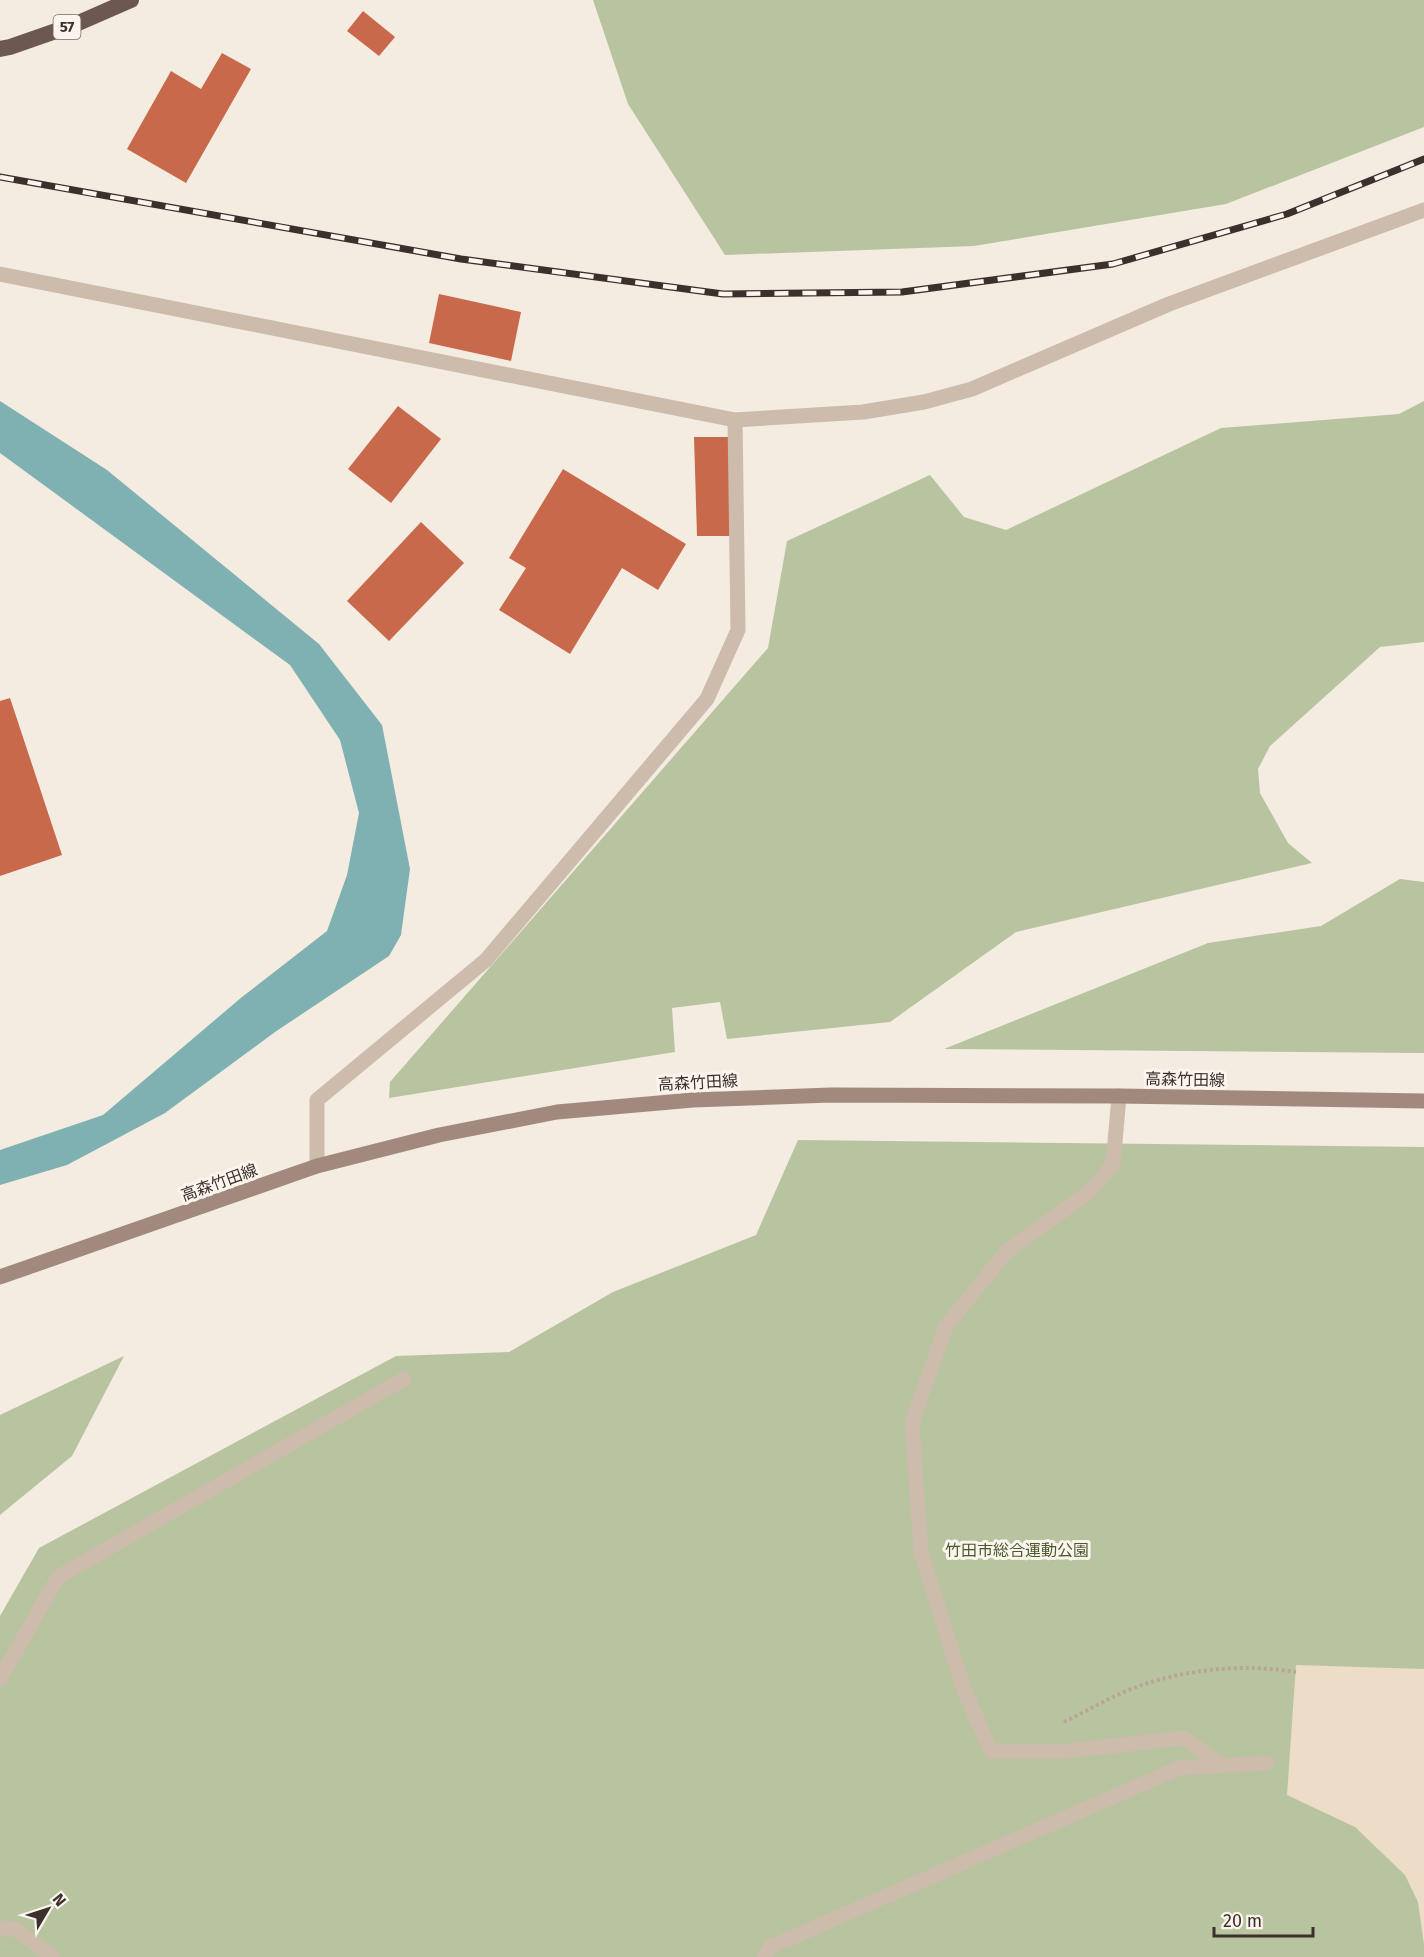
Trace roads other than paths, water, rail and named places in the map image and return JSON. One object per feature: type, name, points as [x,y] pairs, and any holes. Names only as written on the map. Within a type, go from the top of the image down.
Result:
[{"type":"highway","name":"57","points":[[0,49],[76,24],[131,0]]},
{"type":"main road","name":"高森竹田線","points":[[0,1278],[317,1166],[439,1135],[557,1112],[693,1100],[831,1095],[1119,1096],[1424,1101]]},
{"type":"street","points":[[0,274],[735,420],[863,412],[924,402],[972,390],[1169,304],[1424,210]]},
{"type":"street","points":[[317,1166],[317,1100],[486,960],[707,699],[738,630],[735,420]]},
{"type":"street","points":[[1119,1096],[1113,1165],[1089,1192],[1007,1251],[946,1326],[912,1422],[921,1552],[964,1690],[991,1751],[1067,1751],[1184,1738],[1223,1766]]},
{"type":"street","points":[[0,1679],[58,1577],[404,1379]]},
{"type":"street","points":[[764,1957],[770,1947],[1179,1768],[1267,1763]]},
{"type":"street","points":[[0,1928],[15,1929],[53,1957]]},
{"type":"water","points":[[0,401],[107,470],[319,644],[382,725],[410,869],[401,935],[389,956],[275,1032],[165,1113],[67,1165],[0,1185],[0,1150],[103,1115],[242,997],[327,931],[347,875],[359,813],[340,740],[290,665],[0,453]]},
{"type":"railway","points":[[0,177],[461,259],[723,294],[902,292],[1113,264],[1287,214],[1424,159]]},
{"type":"park label","name":"竹田市総合運動公園","points":[[1017,1550]]}]
